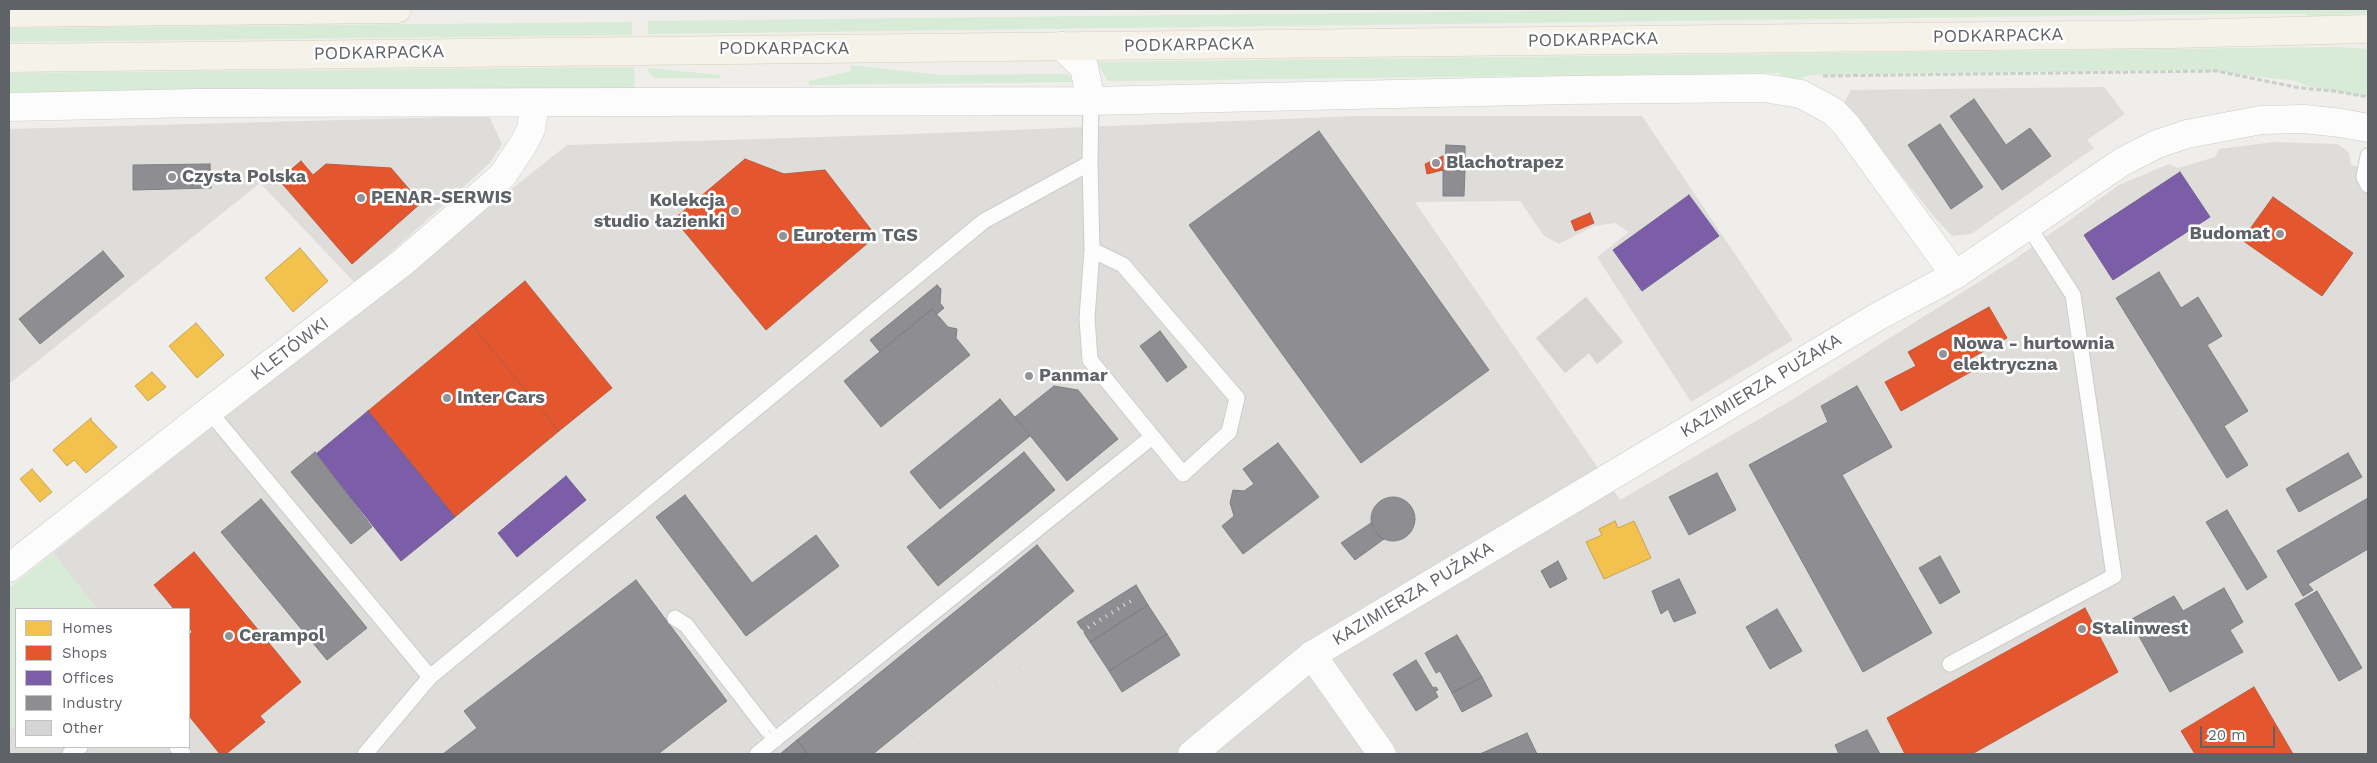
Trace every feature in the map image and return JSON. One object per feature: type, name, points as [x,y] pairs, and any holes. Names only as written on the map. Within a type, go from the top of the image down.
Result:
[{"type":"main road","points":[[9,13],[397,9]]},
{"type":"main road","name":"PODKARPACKA","points":[[9,58],[2173,34],[2368,29]]},
{"type":"street","points":[[1062,46],[1084,67],[1091,102]]},
{"type":"street","points":[[9,107],[196,103],[1091,102],[1566,90],[1754,88],[1801,94],[1834,112],[1847,126],[1955,275]]},
{"type":"street","name":"KLETÓWKI","points":[[9,568],[208,411],[402,264],[503,175],[531,129],[535,102]]},
{"type":"street","name":"KAZIMIERZA PUŻAKA","points":[[1192,754],[1312,655],[1869,322],[1955,275],[2029,227],[2122,162],[2157,144],[2187,134],[2261,120],[2304,119],[2368,128]]},
{"type":"street","points":[[1312,655],[1382,754]]},
{"type":"lane","points":[[1091,102],[1092,250],[1087,318],[1090,360],[1183,474],[1229,432],[1236,398],[1123,265],[1092,250]]},
{"type":"lane","points":[[2368,156],[2364,176],[2368,185]]},
{"type":"lane","points":[[365,754],[430,677],[984,221],[1090,163]]},
{"type":"lane","points":[[1950,664],[2114,576],[2073,296],[2029,227]]},
{"type":"lane","points":[[208,411],[430,677]]},
{"type":"lane","points":[[757,754],[1152,437]]},
{"type":"lane","points":[[675,618],[686,625],[775,740]]},
{"type":"path","points":[[1815,78],[1837,74],[2217,71],[2300,88],[2368,97]]},
{"type":"shaded area","points":[[2104,87],[2125,114],[2087,140],[2094,148],[1971,234],[1952,236],[1936,219],[1844,103],[1851,90]]},
{"type":"shaded area","points":[[489,116],[502,144],[490,163],[356,284],[260,183],[9,384],[9,129]]},
{"type":"shaded area","points":[[1357,116],[1642,116],[1793,340],[1691,402],[1597,257],[1629,232],[1615,223],[1594,226],[1559,244],[1544,236],[1520,201],[1415,202],[1620,500],[1790,401],[2015,259],[2119,185],[2169,164],[2178,168],[2215,157],[2219,149],[2274,142],[2338,144],[2349,153],[2351,165],[2368,169],[2368,754],[9,754],[9,731],[15,726],[15,748],[190,748],[190,608],[96,608],[53,553],[567,145],[914,134]]},
{"type":"green space","points":[[1716,9],[2368,9],[2368,13],[2308,17],[2306,14],[2222,14],[648,34],[648,21]]},
{"type":"green space","points":[[632,22],[632,35],[9,42],[9,28]]},
{"type":"green space","points":[[2335,47],[2368,49],[2368,97],[2306,86],[2297,81],[2198,70],[1811,75],[1799,79],[1781,76],[1780,73],[1108,81],[1097,62]]},
{"type":"green space","points":[[851,65],[939,75],[1068,74],[1074,82],[809,85],[809,81],[851,71]]},
{"type":"green space","points":[[634,67],[635,89],[390,89],[9,94],[9,73]]},
{"type":"green space","points":[[649,68],[720,75],[720,78],[655,78],[648,72]]},
{"type":"green space","points":[[53,553],[96,608],[15,608],[15,726],[9,731],[9,588]]},
{"type":"building: Homes","points":[[300,248],[328,281],[293,312],[265,278]]},
{"type":"building: Homes","points":[[196,323],[224,355],[197,378],[169,346]]},
{"type":"building: Homes","points":[[152,372],[166,387],[148,401],[135,386]]},
{"type":"building: Homes","points":[[91,418],[117,447],[86,473],[74,460],[67,466],[53,450]]},
{"type":"building: Homes","points":[[32,469],[52,492],[40,502],[20,479]]},
{"type":"building: Homes","points":[[1615,521],[1618,528],[1634,521],[1651,558],[1604,579],[1586,542],[1602,535],[1599,529]]},
{"type":"building: Shops","points":[[1443,156],[1443,170],[1427,174],[1425,164]]},
{"type":"building: Shops","points":[[745,159],[784,174],[825,170],[876,236],[766,330],[674,219]]},
{"type":"building: Shops","points":[[301,161],[313,175],[326,164],[391,168],[421,203],[352,264],[279,180]]},
{"type":"building: Shops","points":[[2273,197],[2353,253],[2322,296],[2242,240]]},
{"type":"building: Shops","points":[[1590,213],[1594,223],[1575,231],[1571,221]]},
{"type":"building: Shops","points":[[525,281],[612,388],[559,431],[472,325]]},
{"type":"building: Shops","points":[[1989,307],[2007,338],[1968,360],[1974,370],[1901,411],[1885,382],[1916,366],[1908,352]]},
{"type":"building: Shops","points":[[472,325],[559,431],[455,517],[368,411]]},
{"type":"building: Shops","points":[[194,552],[301,682],[260,716],[265,722],[226,754],[220,754],[190,717],[190,634],[192,632],[190,629],[190,608],[173,608],[154,585]]},
{"type":"building: Shops","points":[[2085,608],[2118,672],[1972,754],[1905,754],[1887,718]]},
{"type":"building: Shops","points":[[2254,687],[2293,754],[2195,754],[2181,731]]},
{"type":"building: Offices","points":[[2180,172],[2210,217],[2113,280],[2084,235]]},
{"type":"building: Offices","points":[[1689,195],[1719,236],[1642,291],[1613,250]]},
{"type":"building: Offices","points":[[368,411],[455,517],[401,561],[316,454]]},
{"type":"building: Offices","points":[[566,476],[586,500],[517,557],[498,533]]},
{"type":"building: Industry","points":[[1974,99],[2006,145],[2030,128],[2051,156],[2002,190],[1950,116]]},
{"type":"building: Industry","points":[[1940,124],[1983,187],[1951,209],[1908,145]]},
{"type":"building: Industry","points":[[1319,131],[1489,370],[1361,463],[1189,225]]},
{"type":"building: Industry","points":[[1446,145],[1465,146],[1465,167],[1445,166]]},
{"type":"building: Industry","name":"Czysta Polska","points":[[210,164],[211,188],[133,190],[133,165]]},
{"type":"building: Industry","points":[[1443,170],[1465,171],[1464,196],[1443,196]]},
{"type":"building: Industry","points":[[103,251],[124,276],[40,344],[19,319]]},
{"type":"building: Industry","points":[[2159,272],[2181,308],[2198,297],[2222,336],[2207,345],[2248,411],[2224,426],[2248,465],[2227,478],[2116,298]]},
{"type":"building: Industry","points":[[937,285],[941,289],[940,303],[944,308],[937,314],[932,309],[880,352],[870,340]]},
{"type":"building: Industry","points":[[932,309],[948,327],[957,329],[956,338],[970,355],[881,427],[844,381]]},
{"type":"building: Industry","points":[[1160,331],[1187,367],[1167,382],[1140,346]]},
{"type":"building: Industry","points":[[1054,386],[1078,390],[1118,439],[1067,481],[1015,417]]},
{"type":"building: Industry","points":[[1857,386],[1892,447],[1842,475],[1932,633],[1863,672],[1749,465],[1828,422],[1821,406]]},
{"type":"building: Industry","points":[[1000,399],[1030,436],[940,509],[910,472]]},
{"type":"building: Industry","points":[[1278,443],[1319,497],[1243,554],[1222,526],[1234,516],[1230,503],[1233,490],[1244,491],[1254,484],[1243,469]]},
{"type":"building: Industry","points":[[315,452],[372,527],[351,544],[291,472]]},
{"type":"building: Industry","points":[[1024,452],[1055,490],[938,586],[907,547]]},
{"type":"building: Industry","points":[[2348,453],[2362,477],[2299,512],[2286,489]]},
{"type":"building: Industry","points":[[1717,473],[1736,510],[1689,535],[1669,497]]},
{"type":"building: Industry","points":[[685,495],[752,583],[816,535],[839,566],[746,636],[656,517]]},
{"type":"building: Industry","points":[[1393,497],[1405,501],[1411,507],[1415,519],[1411,531],[1405,537],[1393,541],[1381,537],[1375,531],[1371,519],[1375,507],[1381,501]]},
{"type":"building: Industry","points":[[2368,498],[2368,549],[2308,584],[2313,590],[2303,596],[2277,551]]},
{"type":"building: Industry","points":[[261,499],[367,628],[327,660],[221,532]]},
{"type":"building: Industry","points":[[2227,510],[2267,577],[2247,590],[2206,522]]},
{"type":"building: Industry","points":[[1371,523],[1378,535],[1384,539],[1355,560],[1341,543]]},
{"type":"building: Industry","points":[[1037,545],[1074,591],[873,754],[808,754],[797,740]]},
{"type":"building: Industry","points":[[1940,556],[1960,592],[1940,604],[1919,568]]},
{"type":"building: Industry","points":[[1558,561],[1567,579],[1550,588],[1541,571]]},
{"type":"building: Industry","points":[[1679,579],[1696,613],[1674,622],[1668,609],[1661,614],[1652,591]]},
{"type":"building: Industry","points":[[636,580],[727,701],[658,754],[443,754],[477,728],[464,711]]},
{"type":"building: Industry","points":[[1136,585],[1148,605],[1090,642],[1077,622]]},
{"type":"building: Industry","points":[[2224,588],[2243,622],[2230,630],[2243,652],[2170,692],[2130,620],[2174,596],[2183,611]]},
{"type":"building: Industry","points":[[2317,591],[2362,668],[2339,681],[2295,604]]},
{"type":"building: Industry","points":[[1148,605],[1167,634],[1109,671],[1090,642]]},
{"type":"building: Industry","points":[[1777,609],[1802,651],[1770,669],[1746,627]]},
{"type":"building: Industry","points":[[1167,634],[1180,655],[1122,692],[1109,671]]},
{"type":"building: Industry","points":[[1457,635],[1482,677],[1452,693],[1440,671],[1436,673],[1425,653]]},
{"type":"building: Industry","points":[[1416,660],[1433,688],[1436,687],[1438,690],[1435,691],[1438,697],[1416,711],[1393,674]]},
{"type":"building: Industry","points":[[1482,677],[1492,696],[1462,712],[1452,693]]},
{"type":"building: Industry","points":[[1867,730],[1880,754],[1839,754],[1835,745]]},
{"type":"building: Industry","points":[[1527,733],[1537,754],[1480,754]]},
{"type":"building: Industry","points":[[797,740],[808,754],[780,754]]},
{"type":"building: Other","points":[[1586,297],[1623,342],[1597,364],[1589,353],[1565,373],[1536,338]]},
{"type":"railway","points":[[895,754],[958,708],[1134,599]]},
{"type":"railway","points":[[742,754],[854,663]]},
{"type":"place","name":"Blachotrapez","points":[[1436,163]]},
{"type":"place","name":"Czysta Polska","points":[[172,177]]},
{"type":"place","name":"PENAR-SERWIS","points":[[361,198]]},
{"type":"place","name":"Kolekcja studio łazienki","points":[[735,211]]},
{"type":"place","name":"Budomat","points":[[2280,234]]},
{"type":"place","name":"Euroterm TGS","points":[[783,236]]},
{"type":"place","name":"Nowa - hurtownia elektryczna","points":[[1943,354]]},
{"type":"place","name":"Panmar","points":[[1029,376]]},
{"type":"place","name":"Inter Cars","points":[[447,398]]},
{"type":"place","name":"Stalinwest","points":[[2082,629]]},
{"type":"place","name":"Cerampol","points":[[229,636]]}]
